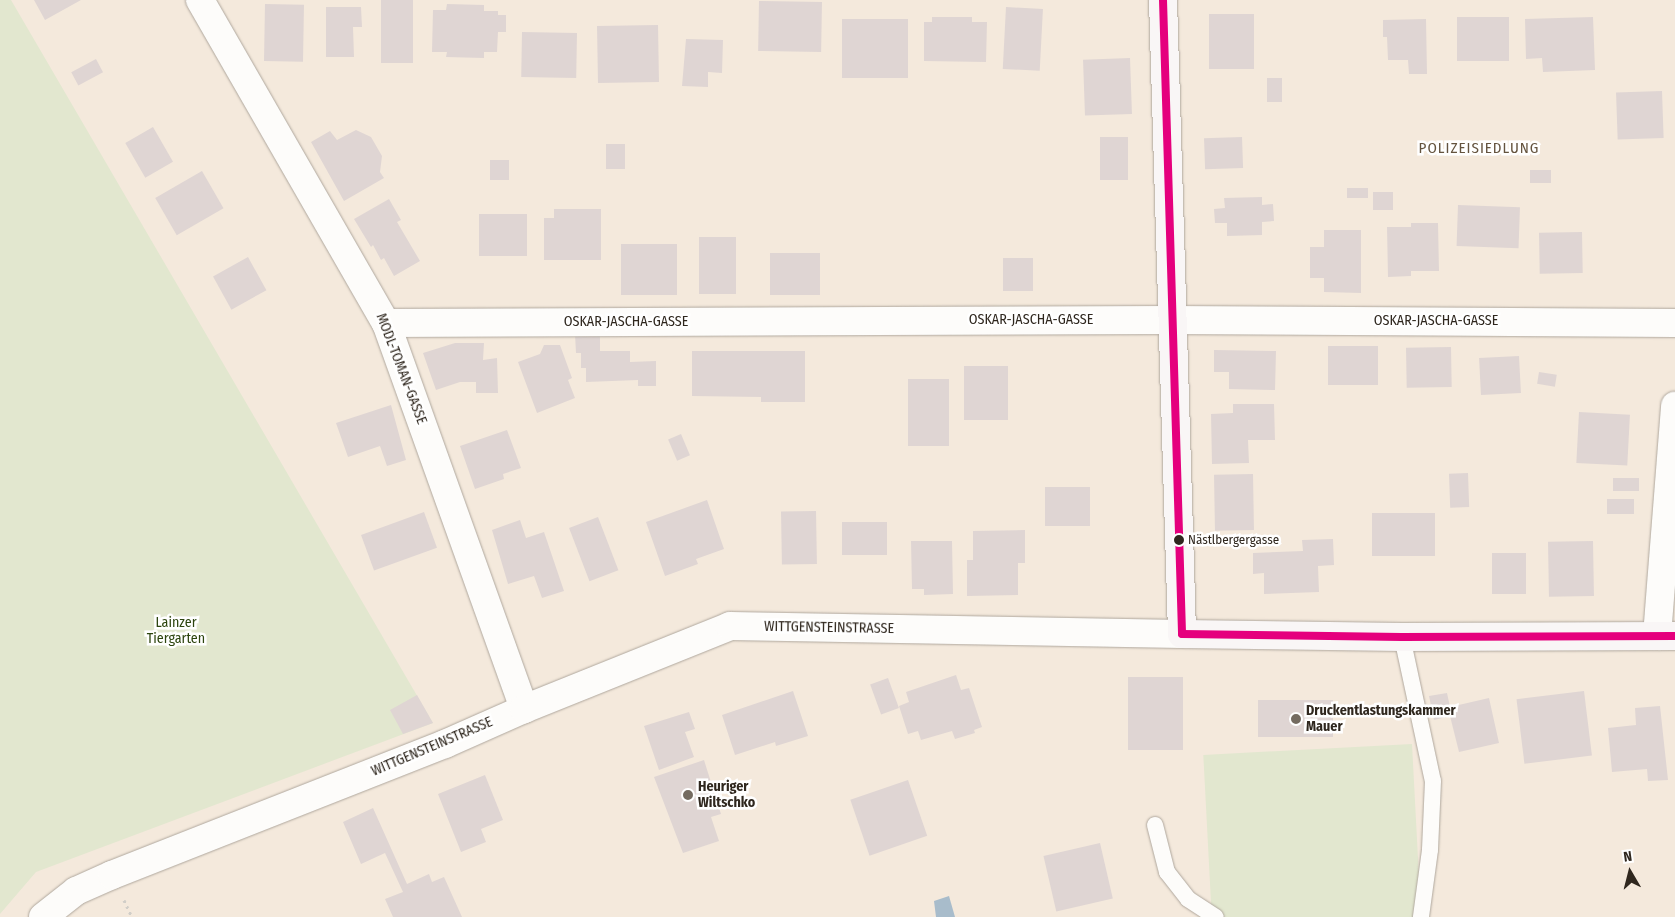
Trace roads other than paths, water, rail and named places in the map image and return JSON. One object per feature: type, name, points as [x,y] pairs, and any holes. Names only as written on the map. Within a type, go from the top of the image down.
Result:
[{"type":"street","name":"MODL-TOMAN-GASSE","points":[[200,0],[386,323],[524,709]]},
{"type":"street","points":[[1164,0],[1171,320],[1182,634]]},
{"type":"street","name":"OSKAR-JASCHA-GASSE","points":[[386,323],[1171,320],[1675,323]]},
{"type":"street","points":[[1666,636],[1675,406]]},
{"type":"street","name":"WITTGENSTEINSTRASSE","points":[[43,917],[76,891],[112,875],[445,744],[524,709],[730,626],[1182,634],[1666,636]]},
{"type":"lane","points":[[1402,636],[1433,781],[1430,850],[1421,917]]},
{"type":"lane","points":[[1155,826],[1167,872],[1188,899],[1216,917]]},
{"type":"water","points":[[949,896],[955,917],[936,917],[934,901]]},
{"type":"place","name":"Nästlbergergasse","points":[[1179,540]]},
{"type":"place","name":"Druckentlastungskammer Mauer","points":[[1296,719]]},
{"type":"place","name":"Heuriger Wiltschko","points":[[688,795]]},
{"type":"district","name":"POLIZEISIEDLUNG","points":[[1479,149]]},
{"type":"park label","name":"Lainzer Tiergarten","points":[[176,632]]}]
